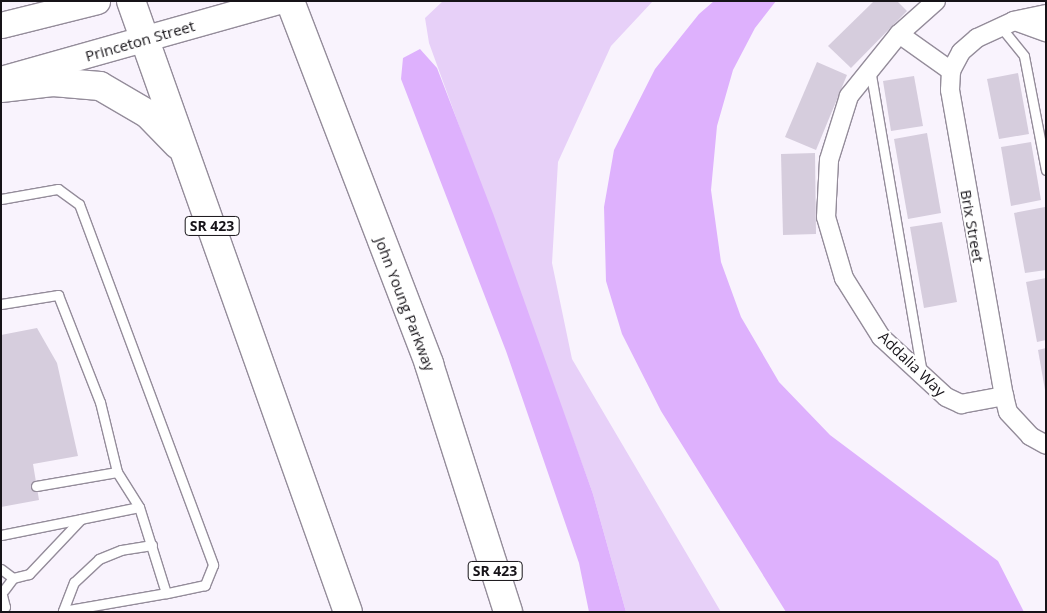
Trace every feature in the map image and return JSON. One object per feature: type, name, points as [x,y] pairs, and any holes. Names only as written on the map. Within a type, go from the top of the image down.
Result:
[{"type":"main road","points":[[1,25],[96,1]]},
{"type":"main road","name":"SR 423","points":[[131,1],[348,612]]},
{"type":"main road","name":"Princeton Street","points":[[1,79],[145,41],[278,1]]},
{"type":"main road","name":"John Young Parkway","points":[[290,1],[429,364],[508,612]]},
{"type":"main road","points":[[1,88],[52,82],[100,86],[148,114],[185,151]]},
{"type":"street","name":"Addalia Way","points":[[936,1],[899,34],[870,67],[849,96],[836,131],[826,189],[826,218],[838,262],[862,310],[881,337],[946,397],[961,404],[1004,396]]},
{"type":"street","name":"Brix Street","points":[[1046,14],[1007,23],[976,38],[960,52],[951,71],[951,108],[1008,412],[1030,436],[1046,445]]},
{"type":"street","points":[[1007,23],[1046,32]]},
{"type":"street","points":[[899,34],[951,71]]},
{"type":"lane","points":[[1007,23],[1024,56],[1046,170]]},
{"type":"lane","points":[[870,67],[923,377]]},
{"type":"lane","points":[[1,199],[58,189],[79,204],[213,565],[205,585],[63,611],[74,582],[99,559],[121,550],[152,545]]},
{"type":"lane","points":[[1,304],[58,295],[100,402],[117,472],[139,507],[166,593]]},
{"type":"lane","points":[[36,486],[117,472]]},
{"type":"lane","points":[[1,535],[139,507]]},
{"type":"lane","points":[[1,612],[5,607],[3,591],[13,578],[29,574],[81,519]]},
{"type":"lane","points":[[1,569],[13,578]]},
{"type":"shaded area","points":[[443,1],[653,1],[611,46],[558,162],[552,263],[572,359],[721,612],[626,612],[593,494],[429,43],[425,18]]},
{"type":"shaded area","points":[[714,1],[776,1],[755,28],[733,70],[717,126],[711,190],[721,262],[741,317],[779,382],[830,435],[998,561],[1024,612],[786,612],[661,411],[622,334],[606,281],[604,207],[614,150],[655,69],[699,14]]},
{"type":"shaded area","points":[[420,49],[437,68],[494,216],[593,494],[626,612],[589,612],[579,563],[506,351],[401,79],[403,58]]},
{"type":"building","points":[[874,1],[897,1],[907,11],[851,68],[828,46]]},
{"type":"building","points":[[817,62],[847,75],[816,150],[785,137]]},
{"type":"building","points":[[1018,73],[1029,134],[999,139],[987,79]]},
{"type":"building","points":[[914,76],[923,126],[891,131],[883,81]]},
{"type":"building","points":[[927,133],[941,213],[908,219],[894,139]]},
{"type":"building","points":[[1031,142],[1041,200],[1011,206],[1001,147]]},
{"type":"building","points":[[815,153],[816,234],[783,235],[781,154]]},
{"type":"building","points":[[1045,207],[1046,270],[1025,273],[1014,213]]},
{"type":"building","points":[[942,222],[957,302],[924,308],[910,227]]},
{"type":"building","points":[[1046,278],[1046,340],[1037,342],[1026,282]]},
{"type":"building","points":[[37,328],[57,363],[78,456],[33,464],[39,500],[1,507],[1,335]]},
{"type":"building","points":[[1046,348],[1046,390],[1045,390],[1038,350]]}]
